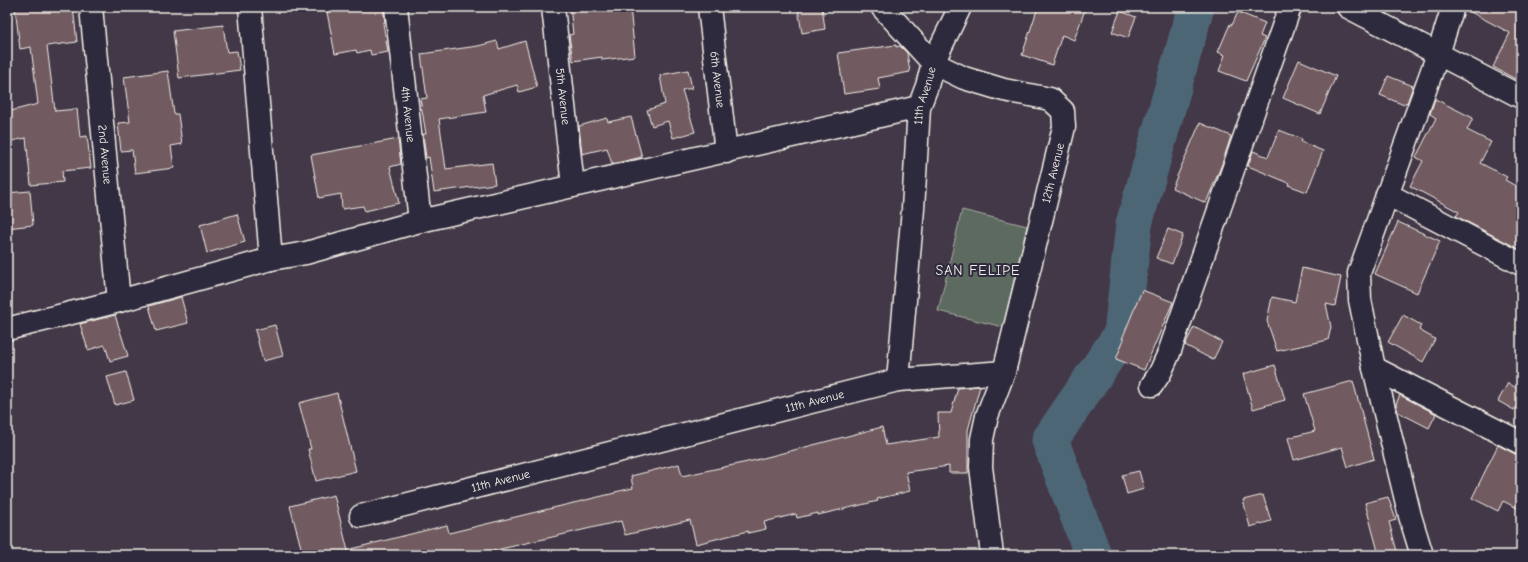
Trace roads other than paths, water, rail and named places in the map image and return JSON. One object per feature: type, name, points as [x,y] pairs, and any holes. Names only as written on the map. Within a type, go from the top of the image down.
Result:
[{"type":"street","name":"2nd Avenue","points":[[92,7],[119,301]]},
{"type":"street","points":[[250,7],[271,259]]},
{"type":"street","name":"4th Avenue","points":[[396,7],[420,222]]},
{"type":"street","name":"5th Avenue","points":[[552,7],[573,186]]},
{"type":"street","name":"6th Avenue","points":[[709,7],[726,152]]},
{"type":"street","points":[[882,7],[933,64]]},
{"type":"street","name":"11th Avenue","points":[[361,516],[898,380],[913,209],[918,107],[928,86],[933,64],[960,7]]},
{"type":"street","points":[[1152,385],[1160,373],[1169,353],[1290,7]]},
{"type":"street","points":[[1348,7],[1521,97]]},
{"type":"street","points":[[1423,554],[1410,516],[1374,368],[1360,300],[1359,273],[1438,54],[1453,7]]},
{"type":"street","name":"12th Avenue","points":[[933,64],[964,78],[1004,90],[1050,99],[1063,111],[1064,127],[1004,372],[987,416],[982,439],[981,467],[992,555]]},
{"type":"street","points":[[7,329],[119,301],[271,259],[306,253],[420,222],[918,107]]},
{"type":"street","points":[[1387,194],[1521,264]]},
{"type":"street","points":[[1374,368],[1521,443]]},
{"type":"street","points":[[898,380],[1004,372]]},
{"type":"waterway","points":[[1093,555],[1050,440],[1122,334],[1134,224],[1196,7]]},
{"type":"district","name":"SAN FELIPE","points":[[978,270]]}]
